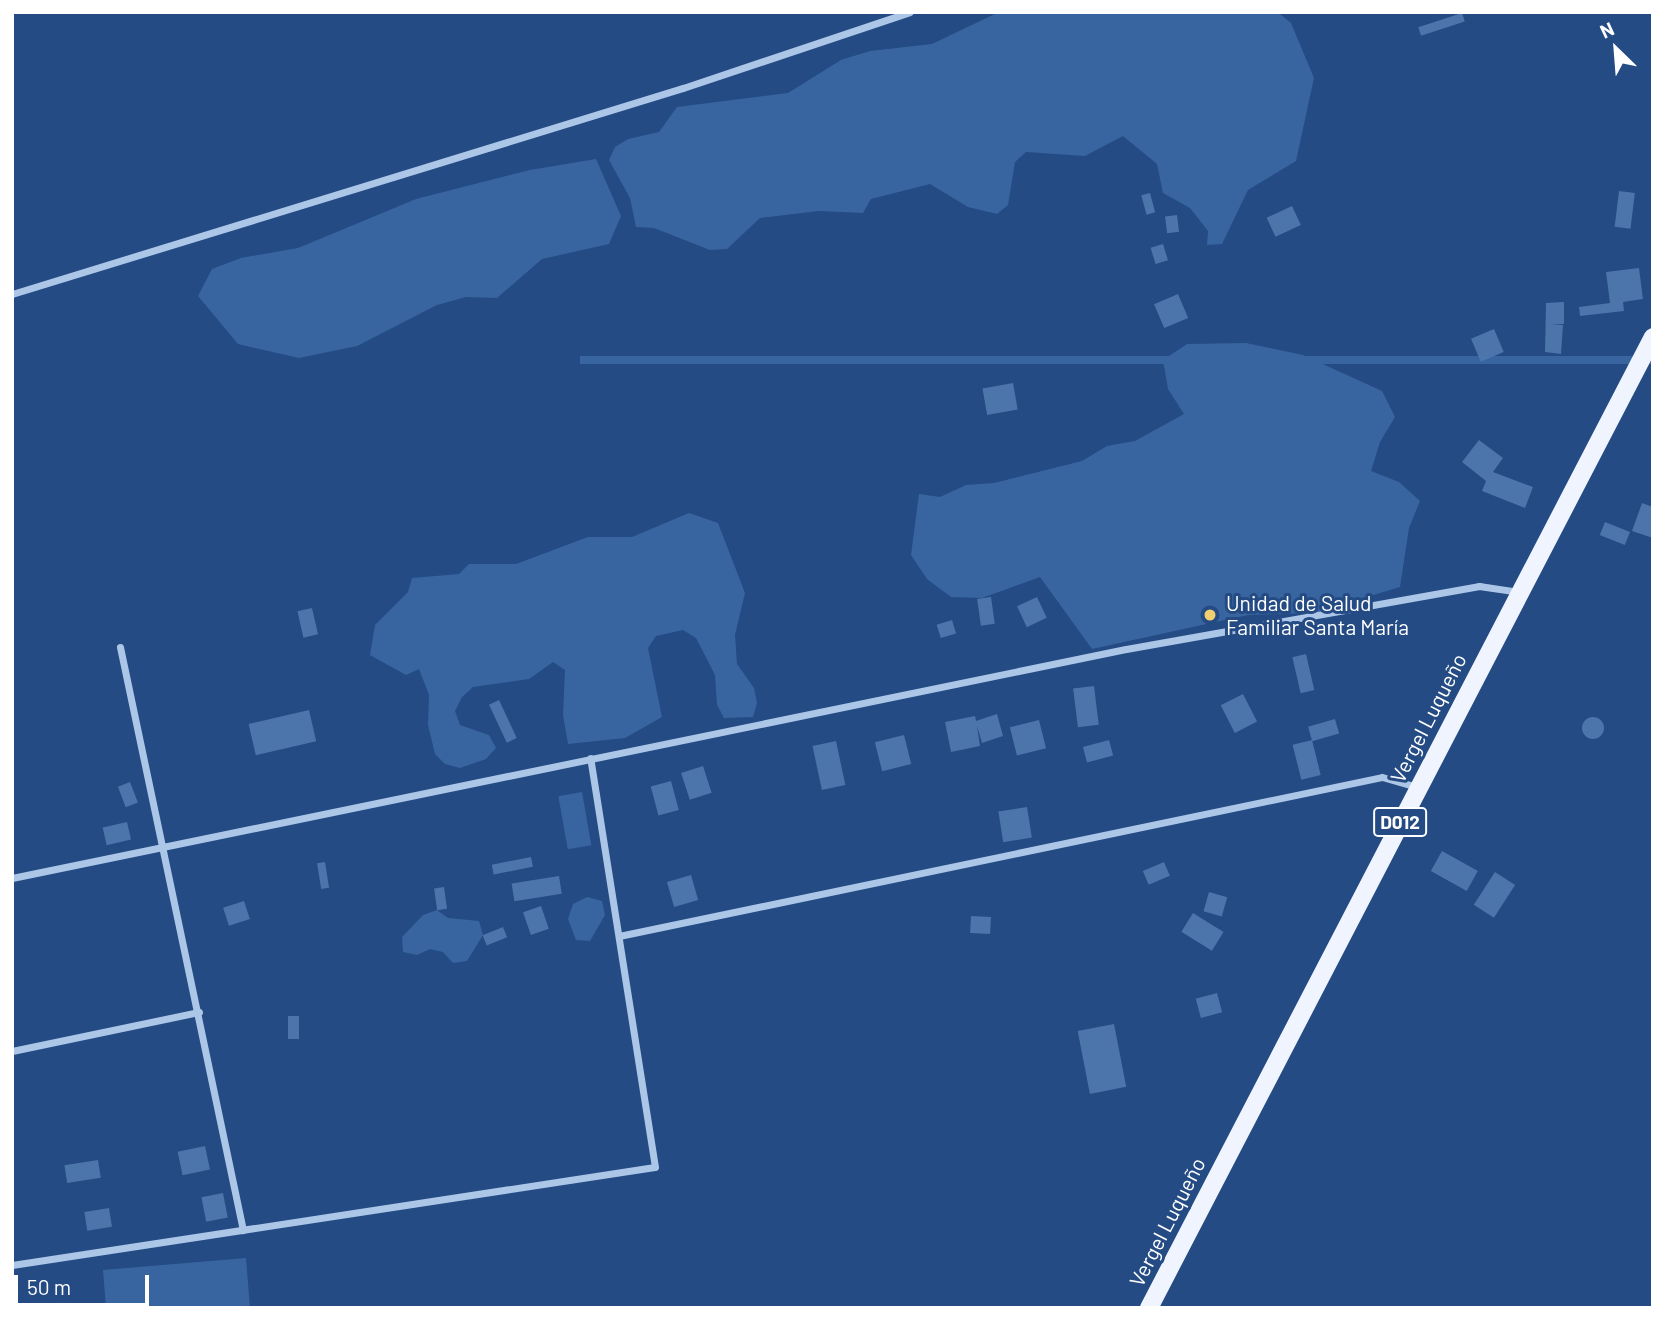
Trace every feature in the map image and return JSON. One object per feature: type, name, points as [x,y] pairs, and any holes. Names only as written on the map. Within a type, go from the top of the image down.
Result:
[{"type":"main road","name":"Vergel Luqueño","points":[[1149,1308],[1653,337]]},
{"type":"street","points":[[12,294],[683,88],[910,12]]},
{"type":"street","points":[[12,878],[590,758],[1194,637],[1479,586],[1519,592]]},
{"type":"street","points":[[120,647],[166,846],[243,1230]]},
{"type":"street","points":[[12,1265],[655,1167],[590,758]]},
{"type":"street","points":[[618,936],[1382,776],[1418,788]]},
{"type":"street","points":[[12,1051],[199,1012]]},
{"type":"shaded area","points":[[999,12],[1280,14],[1291,23],[1314,78],[1296,161],[1248,190],[1222,244],[1207,245],[1208,231],[1190,208],[1163,193],[1157,164],[1123,136],[1085,156],[1026,152],[1015,162],[1008,205],[997,214],[968,207],[930,184],[871,199],[863,213],[819,211],[760,218],[727,249],[710,250],[654,228],[636,227],[630,198],[609,160],[615,147],[628,139],[659,132],[677,107],[788,93],[841,60],[870,51],[932,44]]},
{"type":"shaded area","points":[[596,159],[621,216],[609,244],[542,259],[497,298],[466,297],[437,305],[357,346],[299,358],[238,344],[198,296],[212,269],[241,258],[298,248],[416,199],[530,170]]},
{"type":"shaded area","points":[[1246,343],[1303,355],[1382,391],[1395,417],[1380,442],[1371,471],[1399,482],[1420,501],[1409,528],[1400,587],[1314,613],[1248,615],[1092,649],[1040,577],[982,598],[951,597],[927,579],[911,555],[919,494],[940,497],[966,485],[994,483],[1082,461],[1107,446],[1135,441],[1184,414],[1168,389],[1163,360],[1187,344]]},
{"type":"shaded area","points":[[580,356],[1653,356],[1653,364],[580,364]]},
{"type":"shaded area","points":[[689,513],[718,523],[745,593],[735,635],[737,664],[754,688],[757,703],[753,717],[724,718],[717,705],[715,675],[696,638],[683,630],[656,636],[648,648],[662,717],[625,738],[568,744],[563,715],[565,670],[553,662],[529,679],[473,687],[462,697],[455,711],[460,725],[489,735],[496,748],[486,759],[460,768],[445,764],[435,754],[428,725],[429,695],[419,669],[406,675],[370,655],[375,625],[408,592],[412,578],[459,574],[469,564],[516,564],[588,537],[632,537]]},
{"type":"shaded area","points":[[582,792],[591,845],[568,849],[558,796]]},
{"type":"shaded area","points":[[587,897],[602,901],[605,915],[590,941],[576,940],[568,919],[573,904]]},
{"type":"shaded area","points":[[437,910],[448,918],[479,921],[483,935],[467,961],[453,963],[443,952],[430,949],[417,955],[403,952],[402,937],[423,915]]},
{"type":"shaded area","points":[[246,1258],[250,1308],[106,1308],[103,1270]]},
{"type":"building","points":[[1462,13],[1465,22],[1421,36],[1418,27]]},
{"type":"building","points":[[1619,191],[1635,193],[1630,229],[1615,227]]},
{"type":"building","points":[[1150,193],[1155,212],[1146,215],[1141,195]]},
{"type":"building","points":[[1292,206],[1301,225],[1275,237],[1267,218]]},
{"type":"building","points":[[1177,215],[1179,232],[1167,233],[1165,216]]},
{"type":"building","points":[[1163,244],[1168,260],[1156,264],[1151,248]]},
{"type":"building","points":[[1639,268],[1643,299],[1623,302],[1624,311],[1580,316],[1579,307],[1610,303],[1606,272]]},
{"type":"building","points":[[1178,294],[1188,318],[1164,328],[1154,304]]},
{"type":"building","points":[[1564,302],[1564,324],[1551,324],[1563,325],[1561,354],[1545,352],[1546,303]]},
{"type":"building","points":[[1494,329],[1504,352],[1481,362],[1471,339]]},
{"type":"building","points":[[1013,383],[1018,410],[987,415],[982,388]]},
{"type":"building","points":[[1479,440],[1503,458],[1493,472],[1533,487],[1525,508],[1482,491],[1486,481],[1462,462]]},
{"type":"building","points":[[1642,503],[1653,507],[1653,538],[1632,531]]},
{"type":"building","points":[[1605,522],[1630,532],[1625,545],[1600,535]]},
{"type":"building","points":[[991,597],[995,624],[981,626],[977,599]]},
{"type":"building","points":[[1037,597],[1047,618],[1027,627],[1017,606]]},
{"type":"building","points":[[312,608],[318,634],[303,638],[297,611]]},
{"type":"building","points":[[952,620],[956,633],[941,638],[937,625]]},
{"type":"building","points":[[1306,654],[1314,690],[1301,693],[1292,657]]},
{"type":"building","points":[[1094,686],[1099,725],[1078,727],[1073,689]]},
{"type":"building","points":[[1243,694],[1257,722],[1235,733],[1221,705]]},
{"type":"building","points":[[499,700],[517,738],[507,743],[489,705]]},
{"type":"building","points":[[309,710],[316,741],[256,755],[249,724]]},
{"type":"building","points":[[997,714],[1003,736],[982,743],[977,726],[980,746],[951,752],[945,722],[975,716],[976,721]]},
{"type":"building","points":[[1589,717],[1597,717],[1604,724],[1604,732],[1597,739],[1589,739],[1582,732],[1582,724]]},
{"type":"building","points":[[1335,719],[1339,733],[1312,741],[1308,727]]},
{"type":"building","points":[[1039,720],[1046,748],[1017,755],[1010,727]]},
{"type":"building","points":[[904,735],[911,764],[882,771],[875,742]]},
{"type":"building","points":[[1109,740],[1113,755],[1087,762],[1083,747]]},
{"type":"building","points":[[1312,740],[1321,775],[1301,780],[1293,745]]},
{"type":"building","points":[[836,741],[845,785],[822,790],[813,746]]},
{"type":"building","points":[[703,766],[712,793],[690,800],[681,773]]},
{"type":"building","points":[[671,781],[679,810],[658,815],[651,786]]},
{"type":"building","points":[[130,782],[138,803],[126,807],[118,787]]},
{"type":"building","points":[[1027,807],[1032,838],[1003,842],[998,812]]},
{"type":"building","points":[[127,822],[131,840],[107,845],[103,828]]},
{"type":"building","points":[[1442,851],[1478,871],[1467,891],[1431,871]]},
{"type":"building","points":[[531,857],[533,867],[494,874],[492,865]]},
{"type":"building","points":[[325,862],[329,888],[321,889],[317,863]]},
{"type":"building","points":[[1164,862],[1170,876],[1149,885],[1143,871]]},
{"type":"building","points":[[1495,872],[1515,885],[1494,918],[1474,905]]},
{"type":"building","points":[[691,875],[698,900],[674,907],[667,882]]},
{"type":"building","points":[[559,876],[562,894],[514,901],[512,884]]},
{"type":"building","points":[[444,887],[447,909],[437,910],[434,888]]},
{"type":"building","points":[[1209,892],[1227,897],[1222,916],[1203,911]]},
{"type":"building","points":[[244,901],[250,919],[229,926],[223,908]]},
{"type":"building","points":[[541,906],[549,929],[531,935],[523,912]]},
{"type":"building","points":[[1193,913],[1224,932],[1212,951],[1181,932]]},
{"type":"building","points":[[971,916],[991,917],[990,934],[970,933]]},
{"type":"building","points":[[503,927],[507,937],[487,945],[483,935]]},
{"type":"building","points":[[1217,993],[1222,1012],[1201,1018],[1196,999]]},
{"type":"building","points":[[288,1016],[299,1016],[299,1039],[288,1039]]},
{"type":"building","points":[[1114,1024],[1126,1087],[1090,1094],[1078,1031]]},
{"type":"building","points":[[205,1146],[210,1169],[183,1175],[178,1152]]},
{"type":"building","points":[[98,1160],[101,1178],[67,1183],[64,1165]]},
{"type":"building","points":[[223,1193],[228,1218],[206,1222],[201,1197]]},
{"type":"building","points":[[109,1208],[112,1227],[87,1231],[84,1212]]},
{"type":"place","name":"Unidad de Salud Familiar Santa María","points":[[1210,615]]}]
